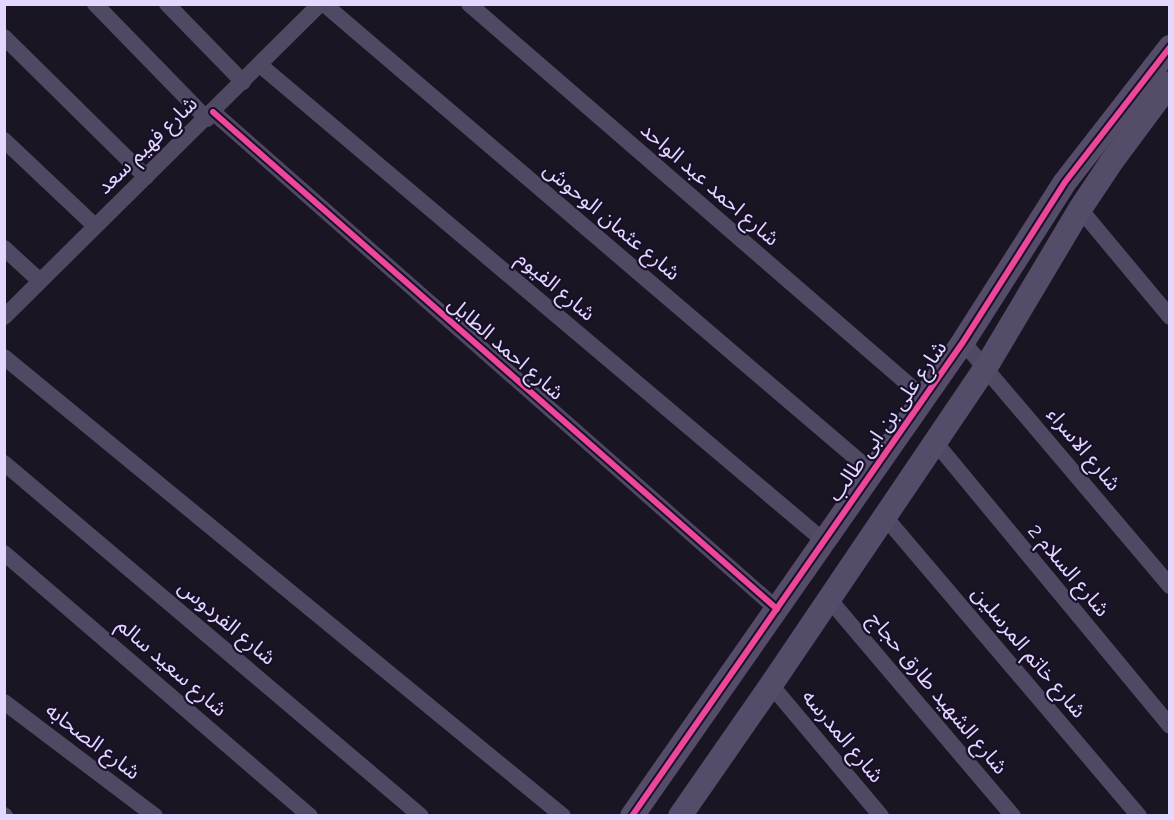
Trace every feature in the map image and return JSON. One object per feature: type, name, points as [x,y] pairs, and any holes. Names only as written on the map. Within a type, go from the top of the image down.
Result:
[{"type":"street","name":"شارع احمد الطايل","points":[[95,4],[210,115],[777,609]]},
{"type":"street","points":[[167,4],[243,82]]},
{"type":"street","name":"شارع احمد عبد الواحد","points":[[469,4],[923,397]]},
{"type":"street","name":"شارع فهيم سعد","points":[[4,317],[260,65],[312,7]]},
{"type":"street","name":"شارع عثمان الوحوش","points":[[312,7],[871,471]]},
{"type":"street","points":[[4,37],[146,177]]},
{"type":"street","name":"شارع على بن ابى طالب","points":[[632,816],[963,342],[1065,182],[1170,47]]},
{"type":"street","name":"شارع الفيوم","points":[[260,65],[824,541]]},
{"type":"street","points":[[680,816],[986,367],[1080,209],[1112,161],[1170,83]]},
{"type":"street","points":[[4,140],[95,226]]},
{"type":"street","points":[[1080,209],[1170,317]]},
{"type":"street","points":[[4,248],[40,281]]},
{"type":"street","name":"شارع الاسراء","points":[[963,342],[1170,586]]},
{"type":"street","points":[[4,357],[563,816]]},
{"type":"street","name":"شارع السلام 2","points":[[935,442],[1170,726]]},
{"type":"street","name":"شارع الفردوس","points":[[4,463],[421,816]]},
{"type":"street","name":"شارع خاتم المرسلين","points":[[885,517],[1139,816]]},
{"type":"street","name":"شارع سعيد سالم","points":[[4,553],[310,816]]},
{"type":"street","name":"شارع الشهيد طارق حجاج","points":[[829,599],[1013,816]]},
{"type":"street","name":"شارع المدرسه","points":[[771,685],[880,816]]},
{"type":"street","name":"شارع الصحابه","points":[[4,702],[155,816]]},
{"type":"cycle path","points":[[632,816],[963,342],[1065,182],[1170,47]]},
{"type":"cycle path","points":[[213,112],[777,609]]}]
